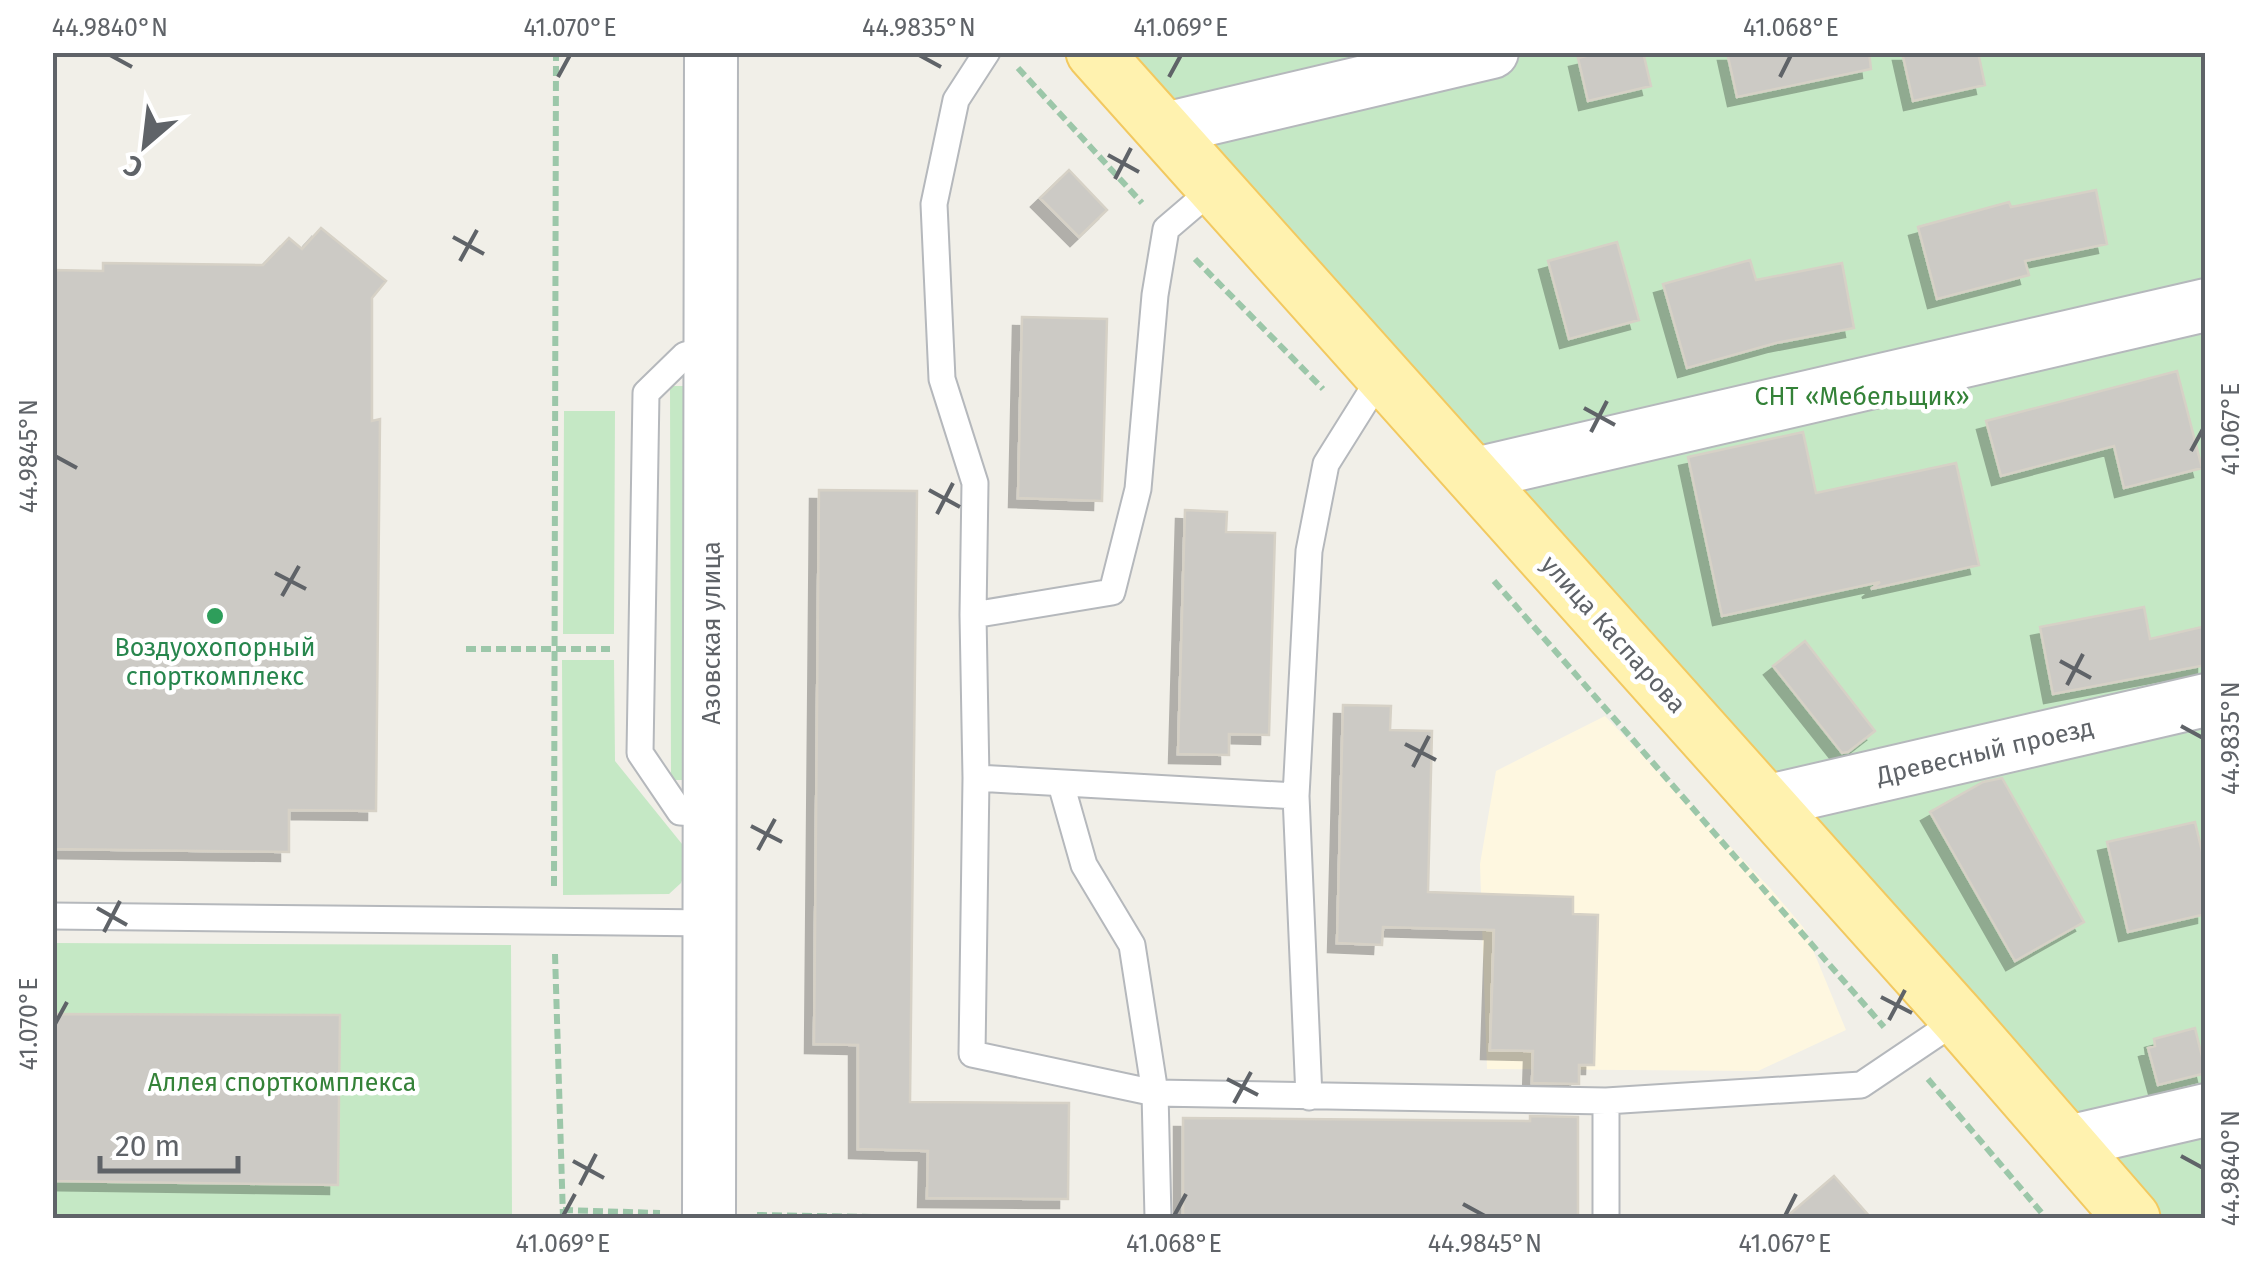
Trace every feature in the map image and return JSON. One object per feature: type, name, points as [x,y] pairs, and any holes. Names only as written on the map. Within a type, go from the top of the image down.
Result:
[{"type":"main road","name":"улица Каспарова","points":[[1094,52],[1384,373],[2132,1218]]},
{"type":"street","name":"Азовская улица","points":[[709,1214],[711,52]]},
{"type":"street","points":[[1165,129],[1492,52]]},
{"type":"street","points":[[1471,475],[2206,304]]},
{"type":"street","name":"Древесный проезд","points":[[1765,802],[2206,700]]},
{"type":"street","points":[[2068,1142],[2206,1110]]},
{"type":"lane","points":[[987,52],[956,100],[934,204],[942,380],[975,483],[972,1054],[1155,1092],[1606,1101],[1861,1085],[1959,1019]]},
{"type":"lane","points":[[973,615],[1112,592],[1138,489],[1155,295],[1166,229],[1214,188]]},
{"type":"lane","points":[[710,814],[680,812],[640,753],[646,393],[685,356],[711,348]]},
{"type":"lane","points":[[1309,1097],[1296,796],[1309,551],[1326,464],[1384,373]]},
{"type":"lane","points":[[976,778],[1296,796]]},
{"type":"lane","points":[[1061,784],[1084,866],[1132,945],[1155,1092],[1158,1218]]},
{"type":"lane","points":[[52,916],[710,923]]},
{"type":"lane","points":[[1606,1101],[1606,1218]]},
{"type":"path","points":[[556,52],[554,920],[563,1214],[931,1218]]},
{"type":"path","points":[[1018,67],[1166,229],[1354,421]]},
{"type":"path","points":[[1482,568],[1908,1054],[2046,1218]]},
{"type":"path","points":[[466,649],[642,649]]},
{"type":"shaded area","points":[[1605,716],[1804,928],[1846,1030],[1758,1071],[1487,1069],[1480,864],[1496,771]]},
{"type":"green space","name":"СНТ «Мебельщик»","points":[[1094,53],[2205,53],[2205,1218],[2132,1218]]},
{"type":"green space","points":[[670,386],[688,386],[689,780],[671,780]]},
{"type":"green space","points":[[564,411],[615,411],[614,634],[563,634]]},
{"type":"green space","points":[[562,660],[614,660],[615,761],[682,844],[687,868],[681,883],[669,894],[563,895]]},
{"type":"green space","name":"Аллея спорткомплекса","points":[[53,943],[511,945],[512,1218],[53,1218]]},
{"type":"building","points":[[1603,52],[1643,52],[1651,86],[1588,101],[1578,58]]},
{"type":"building","points":[[1727,52],[1869,52],[1871,69],[1737,97]]},
{"type":"building","points":[[1902,52],[1978,52],[1985,85],[1913,101]]},
{"type":"building","points":[[1069,170],[1107,210],[1079,237],[1040,198]]},
{"type":"building","points":[[2096,190],[2107,244],[2025,261],[2029,275],[1937,299],[1918,227],[2009,202],[2011,207]]},
{"type":"building","name":"Воздуохопорный спорткомплекс","points":[[321,228],[386,281],[372,298],[372,421],[380,419],[376,811],[289,810],[289,852],[52,849],[54,270],[103,271],[103,263],[263,265],[289,238],[302,249]]},
{"type":"building","points":[[1617,242],[1639,320],[1569,339],[1548,261]]},
{"type":"building","points":[[1750,260],[1756,280],[1842,263],[1854,328],[1776,343],[1687,368],[1663,284]]},
{"type":"building","points":[[1022,317],[1107,319],[1102,501],[1018,498]]},
{"type":"building","points":[[2177,371],[2202,468],[2124,488],[2114,446],[2001,476],[1986,421]]},
{"type":"building","points":[[1803,432],[1816,493],[1956,463],[1979,565],[1722,616],[1688,457]]},
{"type":"building","points":[[819,490],[917,491],[910,1102],[1069,1103],[1068,1199],[927,1198],[928,1151],[858,1149],[858,1045],[814,1044]]},
{"type":"building","points":[[1185,510],[1227,512],[1226,532],[1275,533],[1269,735],[1229,734],[1229,755],[1178,754]]},
{"type":"building","points":[[2144,607],[2150,639],[2206,626],[2206,665],[2053,694],[2040,627]]},
{"type":"building","points":[[1805,641],[1875,731],[1848,752],[1842,753],[1773,666]]},
{"type":"building","points":[[1343,705],[1391,706],[1390,730],[1432,731],[1428,892],[1573,897],[1573,914],[1598,915],[1594,1065],[1579,1065],[1579,1084],[1532,1083],[1533,1051],[1490,1050],[1494,930],[1383,927],[1382,945],[1337,943]]},
{"type":"building","points":[[2002,778],[2084,922],[2015,961],[1930,812],[1983,782]]},
{"type":"building","points":[[2195,822],[2206,868],[2206,914],[2128,932],[2107,842]]},
{"type":"building","points":[[52,1014],[340,1015],[338,1185],[52,1181]]},
{"type":"building","points":[[2195,1028],[2206,1073],[2158,1085],[2148,1048],[2155,1046],[2154,1039]]},
{"type":"building","points":[[1530,1116],[1578,1117],[1578,1218],[1183,1218],[1183,1118],[1530,1121]]},
{"type":"building","points":[[1834,1176],[1871,1218],[1785,1218]]},
{"type":"place","name":"Воздуохопорный спорткомплекс","points":[[215,616]]}]
